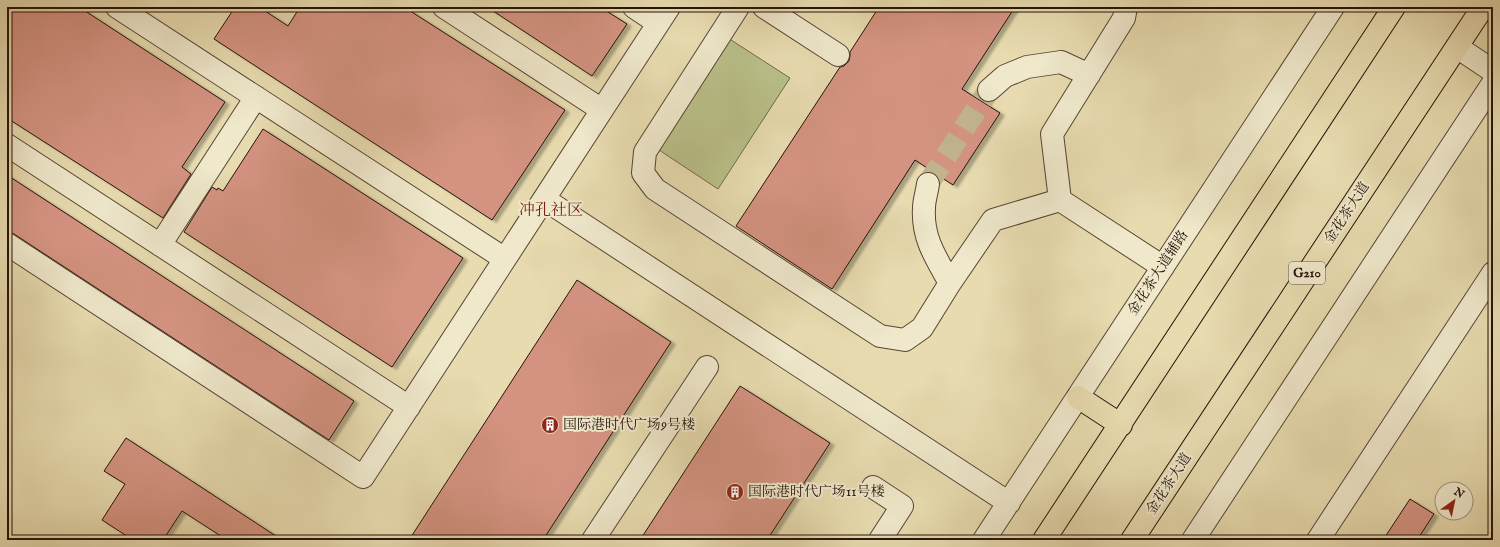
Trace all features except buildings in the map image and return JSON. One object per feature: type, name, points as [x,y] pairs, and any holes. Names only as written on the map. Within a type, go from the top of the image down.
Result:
[{"type":"highway","points":[[1044,540],[1121,425],[1394,7]]},
{"type":"highway","name":"金花茶大道","points":[[1132,540],[1483,7]]},
{"type":"highway","points":[[1078,397],[1121,425]]},
{"type":"street","points":[[117,7],[505,260]]},
{"type":"street","points":[[444,7],[602,110]]},
{"type":"street","points":[[7,244],[363,476],[664,15],[634,7]]},
{"type":"street","points":[[738,7],[645,152],[643,173],[655,188],[880,336],[904,340],[922,328],[950,283],[993,220],[1060,200],[1163,267]]},
{"type":"street","points":[[764,7],[838,55]]},
{"type":"street","points":[[1060,200],[1052,134],[1124,18],[1126,7]]},
{"type":"street","name":"金花茶大道辅路","points":[[984,540],[1333,7]]},
{"type":"street","points":[[1457,47],[1493,71]]},
{"type":"street","points":[[989,90],[1005,76],[1027,67],[1061,62],[1089,75]]},
{"type":"street","points":[[1193,540],[1493,83]]},
{"type":"street","points":[[160,245],[256,97]]},
{"type":"street","points":[[7,145],[409,407]]},
{"type":"street","points":[[928,184],[924,208],[925,232],[933,254],[950,283]]},
{"type":"street","points":[[544,199],[1009,503]]},
{"type":"street","points":[[1318,540],[1493,273]]},
{"type":"street","points":[[593,540],[707,367]]},
{"type":"street","points":[[873,487],[902,506],[880,540]]},
{"type":"green space","points":[[728,38],[790,78],[718,189],[656,148]]},
{"type":"tunnel","points":[[928,184],[989,90]]},
{"type":"place","name":"国际港时代广场9号楼","points":[[550,425]]},
{"type":"place","name":"国际港时代广场11号楼","points":[[735,492]]},
{"type":"district","name":"冲孔社区","points":[[551,211]]}]
